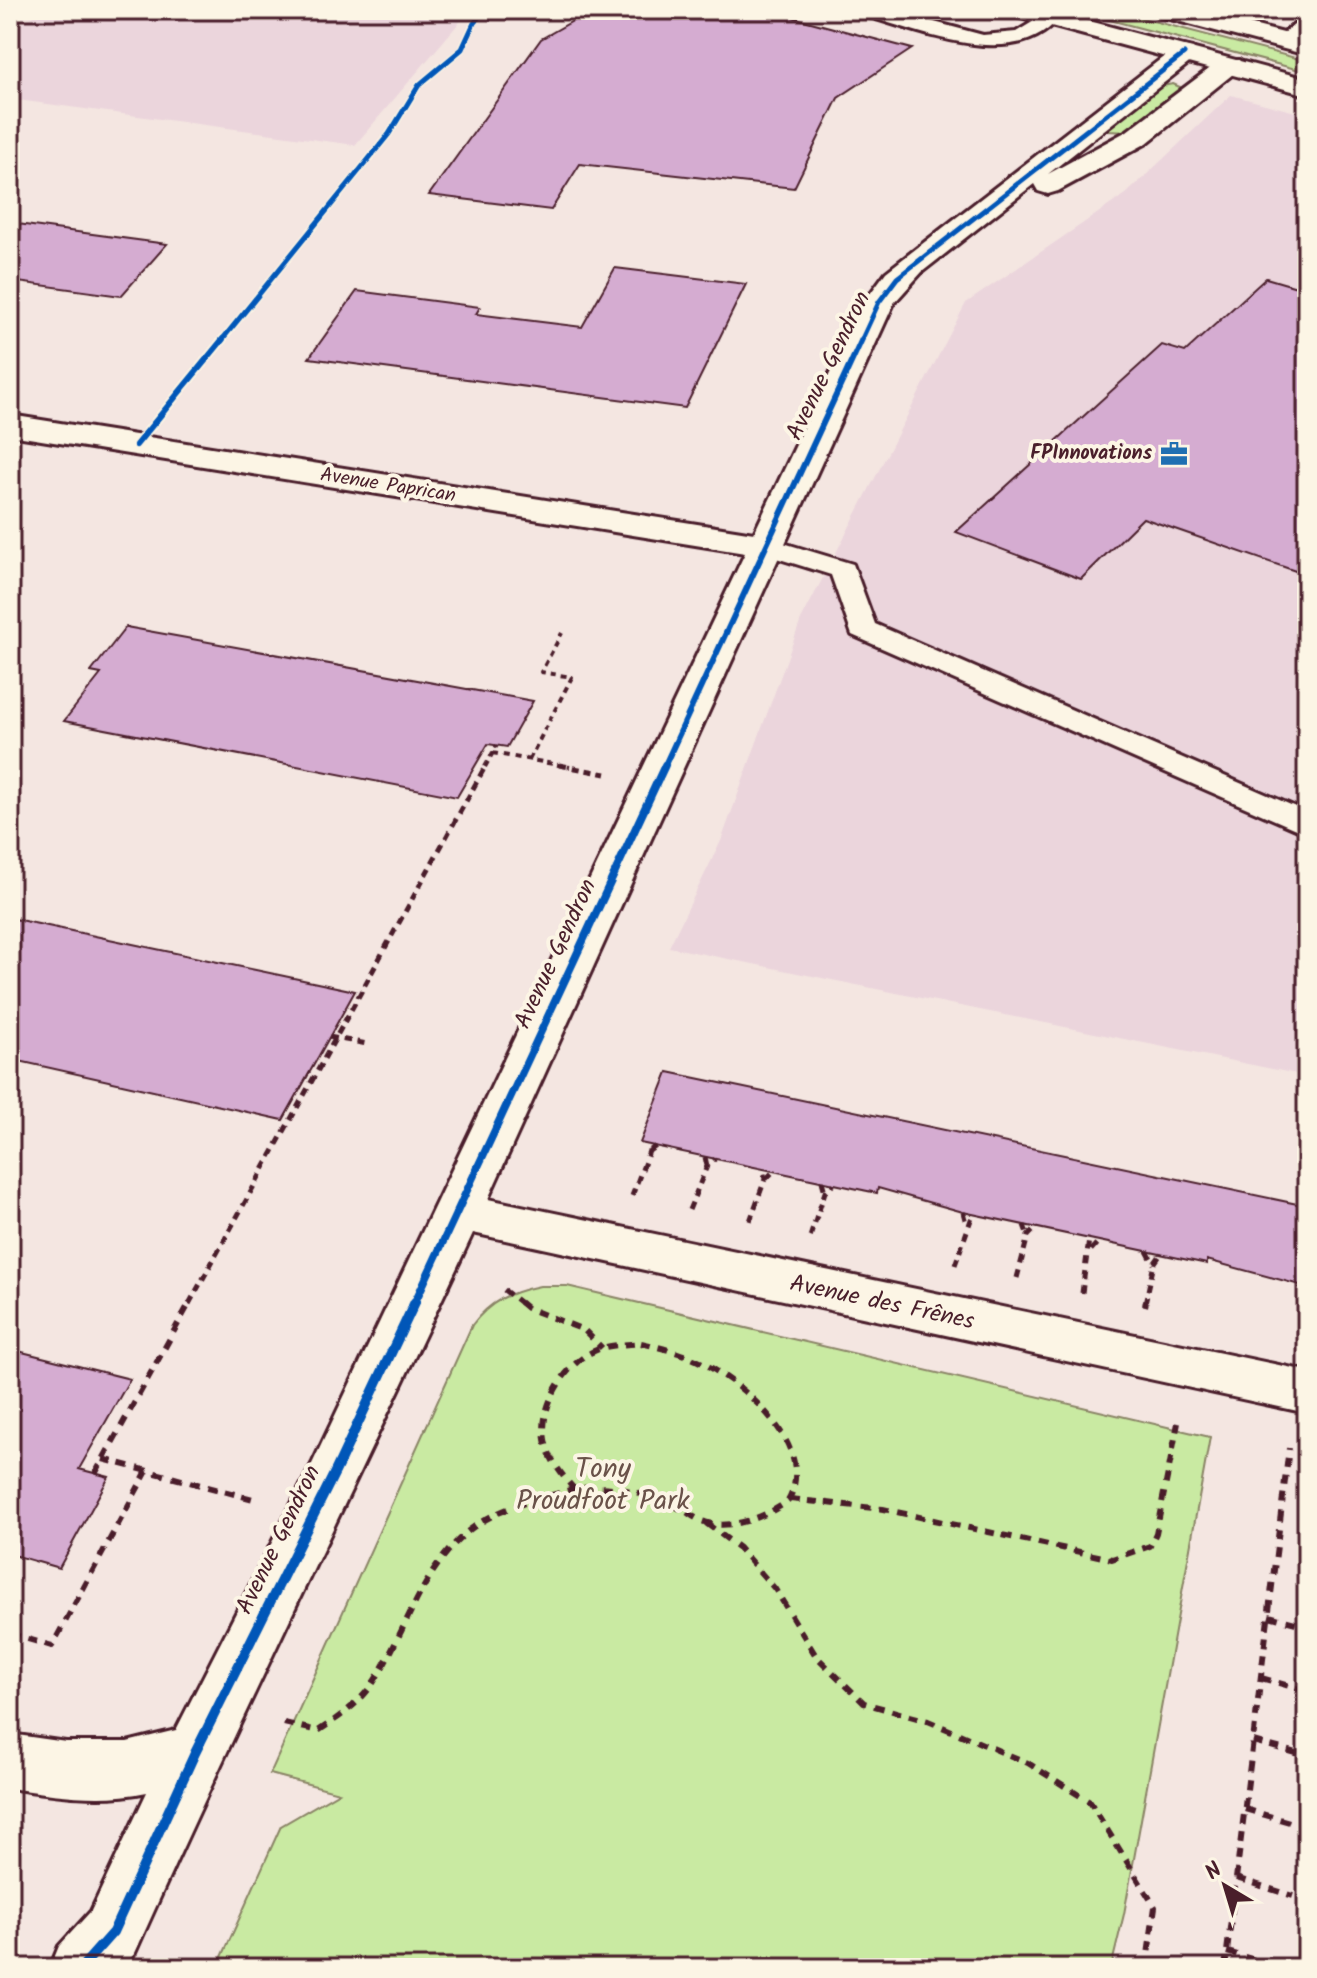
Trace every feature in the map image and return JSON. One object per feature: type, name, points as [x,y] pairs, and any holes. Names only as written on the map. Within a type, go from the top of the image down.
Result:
[{"type":"street","points":[[1019,10],[1307,87]]},
{"type":"street","points":[[1164,10],[1301,39]]},
{"type":"street","name":"Avenue Gendron","points":[[81,1968],[113,1932],[195,1753],[335,1472],[879,302],[897,278],[1184,54]]},
{"type":"street","name":"Avenue Gendron","points":[[957,233],[1130,141],[1230,66]]},
{"type":"street","name":"Avenue Paprican","points":[[10,425],[767,546]]},
{"type":"street","name":"Avenue des Frênes","points":[[458,1211],[1307,1392]]},
{"type":"street","points":[[10,1761],[66,1769],[127,1769],[195,1753]]},
{"type":"lane","points":[[866,10],[992,41],[1021,38],[1049,18]]},
{"type":"lane","points":[[767,546],[843,570],[862,629],[1307,824]]},
{"type":"path","points":[[529,760],[572,677],[541,672],[562,633]]},
{"type":"path","points":[[95,1474],[332,1037],[497,745]]},
{"type":"path","points":[[492,753],[615,776]]},
{"type":"path","points":[[332,1037],[367,1044]]},
{"type":"path","points":[[627,1209],[648,1147],[656,1146]]},
{"type":"path","points":[[705,1157],[707,1166]]},
{"type":"path","points":[[684,1221],[707,1166],[715,1159]]},
{"type":"path","points":[[763,1169],[765,1179]]},
{"type":"path","points":[[745,1235],[765,1179],[774,1171]]},
{"type":"path","points":[[822,1181],[825,1192]]},
{"type":"path","points":[[806,1248],[825,1192],[834,1184]]},
{"type":"path","points":[[963,1212],[967,1224]]},
{"type":"path","points":[[951,1280],[967,1224],[973,1214]]},
{"type":"path","points":[[1024,1225],[1028,1236]]},
{"type":"path","points":[[1017,1280],[1028,1236],[1036,1228]]},
{"type":"path","points":[[1081,1295],[1090,1251],[1089,1239]]},
{"type":"path","points":[[1090,1251],[1099,1241]]},
{"type":"path","points":[[1147,1251],[1154,1264]]},
{"type":"path","points":[[1145,1309],[1154,1264],[1161,1254]]},
{"type":"path","points":[[1298,1342],[1305,1294],[1300,1286]]},
{"type":"path","points":[[504,1290],[527,1308],[584,1330],[602,1348]]},
{"type":"path","points":[[574,1489],[561,1473],[545,1442],[546,1414],[559,1383],[580,1360],[602,1348],[641,1343],[681,1352],[715,1370],[761,1408],[789,1441],[798,1471],[790,1499],[771,1512],[746,1521],[706,1523]]},
{"type":"path","points":[[790,1499],[883,1509],[1112,1559],[1128,1556],[1150,1546],[1156,1533],[1178,1423]]},
{"type":"path","points":[[1225,1968],[1289,1448]]},
{"type":"path","points":[[103,1459],[262,1501]]},
{"type":"path","points":[[10,1634],[52,1646],[147,1471]]},
{"type":"path","points":[[284,1723],[318,1731],[342,1715],[372,1685],[438,1562],[468,1531],[512,1507],[574,1489],[596,1484],[634,1488],[695,1515],[739,1548],[766,1579],[816,1656],[864,1703],[928,1721],[1028,1763],[1090,1802],[1155,1907],[1146,1968]]},
{"type":"path","points":[[1269,1616],[1307,1626]]},
{"type":"path","points":[[1261,1678],[1307,1691]]},
{"type":"path","points":[[1253,1741],[1307,1756]]},
{"type":"path","points":[[1245,1809],[1300,1825]]},
{"type":"path","points":[[1236,1878],[1293,1896]]},
{"type":"path","points":[[1227,1952],[1283,1968]]},
{"type":"shaded area","points":[[48,10],[470,10],[355,145],[10,99],[10,27]]},
{"type":"shaded area","points":[[1231,95],[1307,115],[1307,1076],[669,947],[721,841],[801,620],[966,303],[1126,194]]},
{"type":"green space","points":[[1072,10],[1111,10],[1307,61],[1307,72]]},
{"type":"green space","points":[[1173,84],[1182,90],[1128,132],[1108,131],[1109,125],[1162,86]]},
{"type":"green space","name":"Tony Proudfoot Park","points":[[540,1286],[567,1286],[1210,1437],[1124,1914],[1111,1968],[217,1968],[281,1826],[339,1792],[270,1774],[472,1325],[502,1299]]},
{"type":"building","points":[[592,10],[766,10],[912,49],[838,98],[794,188],[580,164],[551,210],[429,195],[541,39]]},
{"type":"building","points":[[10,223],[167,244],[121,296],[10,281]]},
{"type":"building","points":[[615,268],[746,284],[685,408],[309,358],[357,291],[480,307],[476,314],[582,327]]},
{"type":"building","name":"FPInnovations","points":[[1266,278],[1307,290],[1307,575],[1143,518],[1081,579],[956,532],[1162,345],[1185,352]]},
{"type":"building","points":[[126,627],[533,701],[507,747],[488,744],[457,797],[64,721],[101,674],[91,672]]},
{"type":"building","points":[[10,918],[355,991],[283,1120],[10,1059]]},
{"type":"building","points":[[668,1072],[1307,1206],[1307,1287],[1207,1260],[1207,1264],[963,1212],[878,1188],[877,1193],[640,1143]]},
{"type":"building","points":[[10,1349],[130,1379],[79,1469],[109,1477],[59,1568],[10,1554]]},
{"type":"cycle path","points":[[136,445],[389,134],[419,85],[462,49],[474,23],[485,10]]},
{"type":"cycle path","points":[[81,1968],[113,1932],[195,1753],[335,1472],[879,302],[897,278],[911,266],[1184,54]]},
{"type":"place","name":"FPInnovations","points":[[1174,454]]}]
